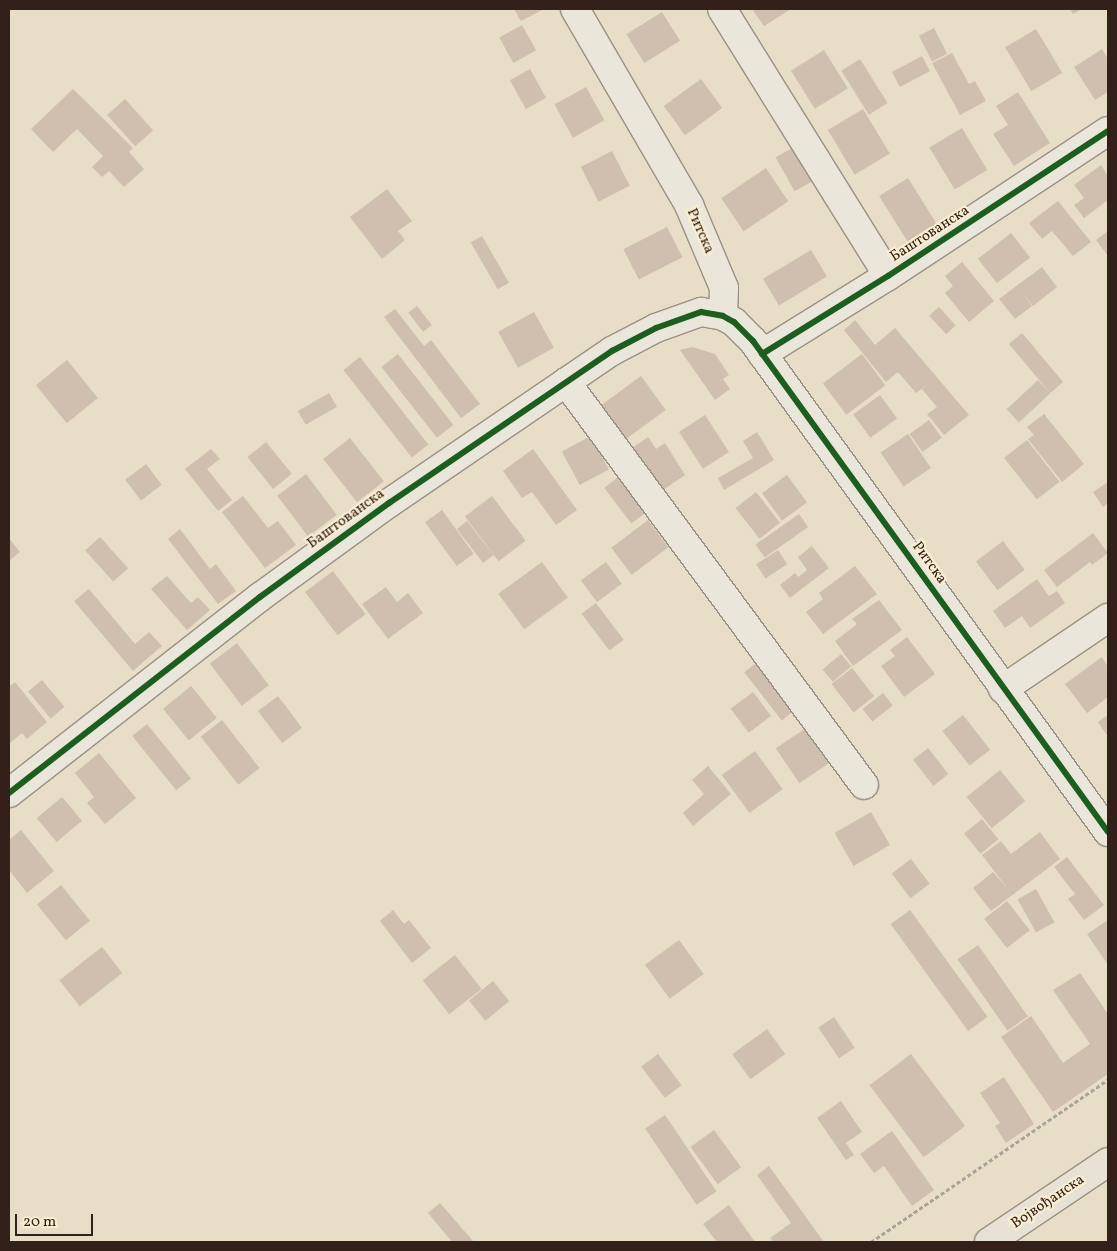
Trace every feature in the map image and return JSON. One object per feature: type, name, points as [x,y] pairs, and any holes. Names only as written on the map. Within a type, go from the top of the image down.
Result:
[{"type":"main road","name":"Војвођанска","points":[[989,1242],[1108,1162]]},
{"type":"street","name":"Ритска","points":[[575,9],[689,205],[724,288],[723,316],[744,331],[762,354],[1108,832]]},
{"type":"street","points":[[722,9],[888,276]]},
{"type":"street","name":"Баштованска","points":[[762,354],[888,276],[1108,131]]},
{"type":"street","name":"Баштованска","points":[[9,793],[260,597],[389,503],[566,382],[656,328],[691,314],[723,316]]},
{"type":"street","points":[[566,382],[864,785]]},
{"type":"street","points":[[1003,689],[1108,618]]},
{"type":"path","points":[[872,1242],[1108,1080]]},
{"type":"building","points":[[514,9],[544,9],[521,21]]},
{"type":"building","points":[[752,9],[791,9],[764,26]]},
{"type":"building","points":[[1070,9],[1082,9],[1073,14]]},
{"type":"building","points":[[662,12],[680,41],[644,63],[626,34]]},
{"type":"building","points":[[522,25],[536,50],[513,63],[499,38]]},
{"type":"building","points":[[934,28],[947,54],[932,62],[919,36]]},
{"type":"building","points":[[1036,29],[1062,73],[1031,91],[1005,48]]},
{"type":"building","points":[[1102,49],[1108,59],[1108,92],[1095,100],[1074,67]]},
{"type":"building","points":[[824,50],[848,88],[815,109],[791,71]]},
{"type":"building","points":[[952,53],[969,84],[975,81],[986,101],[960,115],[932,63]]},
{"type":"building","points":[[922,56],[930,71],[900,87],[892,72]]},
{"type":"building","points":[[860,59],[888,103],[869,115],[841,71]]},
{"type":"building","points":[[530,69],[546,98],[526,109],[510,80]]},
{"type":"building","points":[[701,79],[722,108],[685,135],[664,106]]},
{"type":"building","points":[[586,87],[604,120],[573,138],[555,104]]},
{"type":"building","points":[[73,89],[133,148],[129,152],[144,169],[124,187],[109,171],[102,177],[92,167],[103,156],[77,129],[53,152],[31,129]]},
{"type":"building","points":[[1018,92],[1050,143],[1014,166],[993,134],[1008,125],[996,106]]},
{"type":"building","points":[[125,99],[153,130],[135,146],[107,115]]},
{"type":"building","points":[[863,109],[890,154],[855,175],[828,130]]},
{"type":"building","points":[[962,128],[987,170],[955,190],[929,148]]},
{"type":"building","points":[[794,147],[813,181],[795,191],[776,157]]},
{"type":"building","points":[[612,151],[630,186],[599,202],[581,167]]},
{"type":"building","points":[[1101,165],[1108,176],[1108,200],[1084,218],[1074,205],[1084,198],[1074,185]]},
{"type":"building","points":[[766,168],[788,201],[744,231],[721,198]]},
{"type":"building","points":[[908,178],[937,225],[908,243],[879,196]]},
{"type":"building","points":[[387,189],[412,221],[398,231],[405,240],[382,259],[350,217]]},
{"type":"building","points":[[1058,201],[1091,242],[1073,256],[1052,231],[1042,239],[1029,223]]},
{"type":"building","points":[[667,227],[682,257],[639,280],[623,249]]},
{"type":"building","points":[[1108,231],[1108,256],[1096,240]]},
{"type":"building","points":[[1011,233],[1030,257],[997,283],[978,259]]},
{"type":"building","points":[[482,236],[509,283],[498,289],[471,242]]},
{"type":"building","points":[[811,250],[827,277],[779,305],[763,279]]},
{"type":"building","points":[[962,262],[994,301],[969,322],[945,293],[953,286],[945,276]]},
{"type":"building","points":[[1042,267],[1057,287],[1033,306],[1021,291],[1032,306],[1015,319],[999,299]]},
{"type":"building","points":[[417,306],[432,325],[423,332],[408,313]]},
{"type":"building","points":[[939,307],[956,326],[946,334],[929,316]]},
{"type":"building","points":[[395,309],[424,346],[431,340],[480,404],[461,418],[384,317]]},
{"type":"building","points":[[534,312],[554,348],[518,368],[498,332]]},
{"type":"building","points":[[855,320],[875,345],[895,328],[969,415],[944,435],[927,414],[937,407],[922,389],[931,382],[916,393],[898,372],[886,382],[844,330]]},
{"type":"building","points":[[1022,333],[1063,382],[1050,393],[1009,344]]},
{"type":"building","points":[[692,347],[715,354],[729,375],[723,379],[730,389],[715,400],[680,350]]},
{"type":"building","points":[[398,354],[453,425],[437,438],[381,367]]},
{"type":"building","points":[[862,354],[885,385],[846,415],[823,383]]},
{"type":"building","points":[[360,357],[428,444],[412,457],[343,370]]},
{"type":"building","points":[[67,360],[98,398],[67,423],[36,385]]},
{"type":"building","points":[[641,376],[666,410],[623,441],[598,407]]},
{"type":"building","points":[[1038,380],[1050,393],[1019,422],[1007,409]]},
{"type":"building","points":[[329,393],[337,407],[306,425],[298,411]]},
{"type":"building","points":[[880,395],[897,418],[870,438],[853,414]]},
{"type":"building","points":[[1044,414],[1084,464],[1062,482],[1028,439],[1034,435],[1027,427]]},
{"type":"building","points":[[705,415],[729,452],[703,469],[679,432]]},
{"type":"building","points":[[929,420],[942,438],[923,452],[910,434]]},
{"type":"building","points":[[757,432],[774,460],[724,490],[718,478],[753,458],[743,441]]},
{"type":"building","points":[[908,434],[931,468],[904,486],[881,452]]},
{"type":"building","points":[[591,436],[609,470],[580,485],[562,451]]},
{"type":"building","points":[[648,437],[656,449],[665,443],[685,475],[663,490],[632,448]]},
{"type":"building","points":[[350,438],[384,481],[357,502],[323,459]]},
{"type":"building","points":[[1027,440],[1060,482],[1037,500],[1004,458]]},
{"type":"building","points":[[266,442],[292,474],[273,489],[247,457]]},
{"type":"building","points":[[211,449],[220,459],[207,469],[232,500],[218,511],[185,469]]},
{"type":"building","points":[[533,449],[577,510],[556,525],[532,492],[522,498],[503,471]]},
{"type":"building","points":[[146,464],[162,485],[141,500],[125,480]]},
{"type":"building","points":[[306,474],[337,515],[308,536],[277,496]]},
{"type":"building","points":[[621,475],[648,511],[631,524],[604,488]]},
{"type":"building","points":[[787,475],[807,503],[782,521],[762,493]]},
{"type":"building","points":[[1108,482],[1108,503],[1103,507],[1093,492]]},
{"type":"building","points":[[756,492],[780,523],[760,539],[736,508]]},
{"type":"building","points":[[243,496],[268,528],[278,521],[296,545],[265,568],[222,512]]},
{"type":"building","points":[[492,496],[526,541],[499,561],[465,516]]},
{"type":"building","points":[[442,510],[474,554],[457,566],[425,522]]},
{"type":"building","points":[[799,514],[808,527],[765,558],[756,544]]},
{"type":"building","points":[[648,520],[668,547],[632,575],[611,548]]},
{"type":"building","points":[[467,521],[493,555],[483,563],[457,529]]},
{"type":"building","points":[[180,529],[210,569],[216,564],[236,591],[218,604],[168,539]]},
{"type":"building","points":[[1093,533],[1108,553],[1092,565],[1090,562],[1057,587],[1044,570]]},
{"type":"building","points":[[100,537],[128,568],[113,582],[85,550]]},
{"type":"building","points":[[9,538],[20,552],[9,561]]},
{"type":"building","points":[[1003,541],[1025,570],[998,590],[976,561]]},
{"type":"building","points":[[812,546],[829,568],[790,598],[780,585],[795,573],[798,577],[807,570],[798,557]]},
{"type":"building","points":[[778,550],[787,564],[765,578],[756,564]]},
{"type":"building","points":[[542,562],[568,598],[524,629],[498,594]]},
{"type":"building","points":[[606,562],[622,584],[597,602],[581,580]]},
{"type":"building","points":[[855,566],[877,594],[823,634],[806,612],[823,599],[819,593]]},
{"type":"building","points":[[333,571],[365,614],[338,635],[305,592]]},
{"type":"building","points":[[167,576],[191,603],[198,597],[210,610],[187,630],[151,589]]},
{"type":"building","points":[[1037,579],[1049,596],[1057,591],[1065,603],[1030,628],[1022,616],[1005,628],[993,611]]},
{"type":"building","points":[[386,587],[397,602],[408,593],[423,613],[388,639],[362,604]]},
{"type":"building","points":[[89,589],[135,644],[149,632],[162,646],[133,671],[74,601]]},
{"type":"building","points":[[879,600],[902,630],[853,666],[835,641],[857,624],[852,619]]},
{"type":"building","points":[[596,603],[624,640],[609,651],[582,614]]},
{"type":"building","points":[[907,637],[935,674],[904,697],[881,666],[895,656],[890,650]]},
{"type":"building","points":[[237,643],[269,685],[242,706],[210,663]]},
{"type":"building","points":[[841,654],[851,666],[833,682],[823,669]]},
{"type":"building","points":[[1102,657],[1108,667],[1108,697],[1087,713],[1065,684]]},
{"type":"building","points":[[760,660],[798,708],[782,720],[744,672]]},
{"type":"building","points":[[852,668],[874,696],[854,712],[832,684]]},
{"type":"building","points":[[42,680],[64,707],[51,718],[28,692]]},
{"type":"building","points":[[15,682],[47,722],[27,739],[22,733],[9,744],[9,687]]},
{"type":"building","points":[[191,686],[217,718],[189,741],[163,709]]},
{"type":"building","points":[[753,692],[771,716],[749,733],[731,709]]},
{"type":"building","points":[[883,693],[893,706],[872,722],[863,709]]},
{"type":"building","points":[[278,696],[302,728],[282,743],[258,711]]},
{"type":"building","points":[[963,715],[990,750],[970,766],[943,731]]},
{"type":"building","points":[[1108,715],[1108,737],[1098,722]]},
{"type":"building","points":[[222,720],[260,768],[238,785],[201,737]]},
{"type":"building","points":[[147,724],[191,778],[176,790],[132,736]]},
{"type":"building","points":[[809,726],[832,761],[799,783],[776,748]]},
{"type":"building","points":[[928,748],[948,774],[933,786],[913,760]]},
{"type":"building","points":[[755,751],[783,789],[749,813],[722,775]]},
{"type":"building","points":[[99,753],[136,798],[105,824],[87,803],[94,797],[75,773]]},
{"type":"building","points":[[708,766],[731,794],[693,826],[683,813],[704,794],[692,780]]},
{"type":"building","points":[[1000,770],[1025,801],[992,828],[967,797]]},
{"type":"building","points":[[62,797],[82,821],[57,842],[37,818]]},
{"type":"building","points":[[871,812],[890,845],[854,866],[835,833]]},
{"type":"building","points":[[982,819],[998,839],[980,854],[964,833]]},
{"type":"building","points":[[21,830],[54,871],[27,893],[9,870],[9,840]]},
{"type":"building","points":[[1040,832],[1060,859],[991,911],[973,888],[993,872],[1008,889],[982,855],[1001,841],[1011,854]]},
{"type":"building","points":[[1067,857],[1104,905],[1084,920],[1068,899],[1075,894],[1054,867]]},
{"type":"building","points":[[911,859],[930,884],[910,898],[892,873]]},
{"type":"building","points":[[61,885],[90,921],[66,940],[37,905]]},
{"type":"building","points":[[1036,889],[1054,922],[1036,932],[1018,899]]},
{"type":"building","points":[[1007,901],[1030,930],[1007,948],[984,919]]},
{"type":"building","points":[[393,910],[404,924],[409,920],[431,948],[412,963],[380,921]]},
{"type":"building","points":[[910,910],[988,1017],[968,1031],[891,924]]},
{"type":"building","points":[[1108,920],[1108,965],[1087,934]]},
{"type":"building","points":[[679,940],[704,974],[670,999],[645,965]]},
{"type":"building","points":[[978,945],[1028,1016],[1007,1031],[958,959]]},
{"type":"building","points":[[102,947],[122,973],[80,1006],[59,980]]},
{"type":"building","points":[[455,955],[481,989],[449,1014],[423,980]]},
{"type":"building","points":[[1080,973],[1108,1014],[1108,1074],[1053,1112],[1001,1037],[1031,1016],[1063,1063],[1090,1044],[1053,990]]},
{"type":"building","points":[[493,981],[509,1001],[485,1021],[469,1001]]},
{"type":"building","points":[[834,1017],[855,1048],[839,1058],[818,1028]]},
{"type":"building","points":[[767,1029],[785,1054],[750,1079],[732,1054]]},
{"type":"building","points":[[658,1054],[681,1085],[665,1098],[641,1067]]},
{"type":"building","points":[[911,1054],[965,1126],[924,1157],[869,1085]]},
{"type":"building","points":[[1004,1077],[1034,1124],[1006,1143],[995,1126],[1000,1123],[980,1093]]},
{"type":"building","points":[[841,1101],[862,1132],[846,1143],[854,1155],[846,1160],[817,1118]]},
{"type":"building","points":[[665,1115],[716,1191],[697,1205],[645,1128]]},
{"type":"building","points":[[714,1130],[741,1167],[718,1184],[691,1147]]},
{"type":"building","points":[[892,1131],[934,1190],[912,1206],[884,1166],[874,1173],[860,1154]]},
{"type":"building","points":[[769,1166],[824,1242],[774,1242],[770,1238],[791,1223],[757,1175]]},
{"type":"building","points":[[440,1203],[472,1242],[452,1242],[428,1213]]},
{"type":"building","points":[[729,1205],[755,1242],[717,1242],[703,1224]]},
{"type":"cycle path","points":[[762,354],[888,276],[1108,131]]},
{"type":"cycle path","points":[[9,793],[260,597],[389,503],[612,351],[656,328],[701,312],[723,316],[734,322],[753,341],[1108,832]]}]
